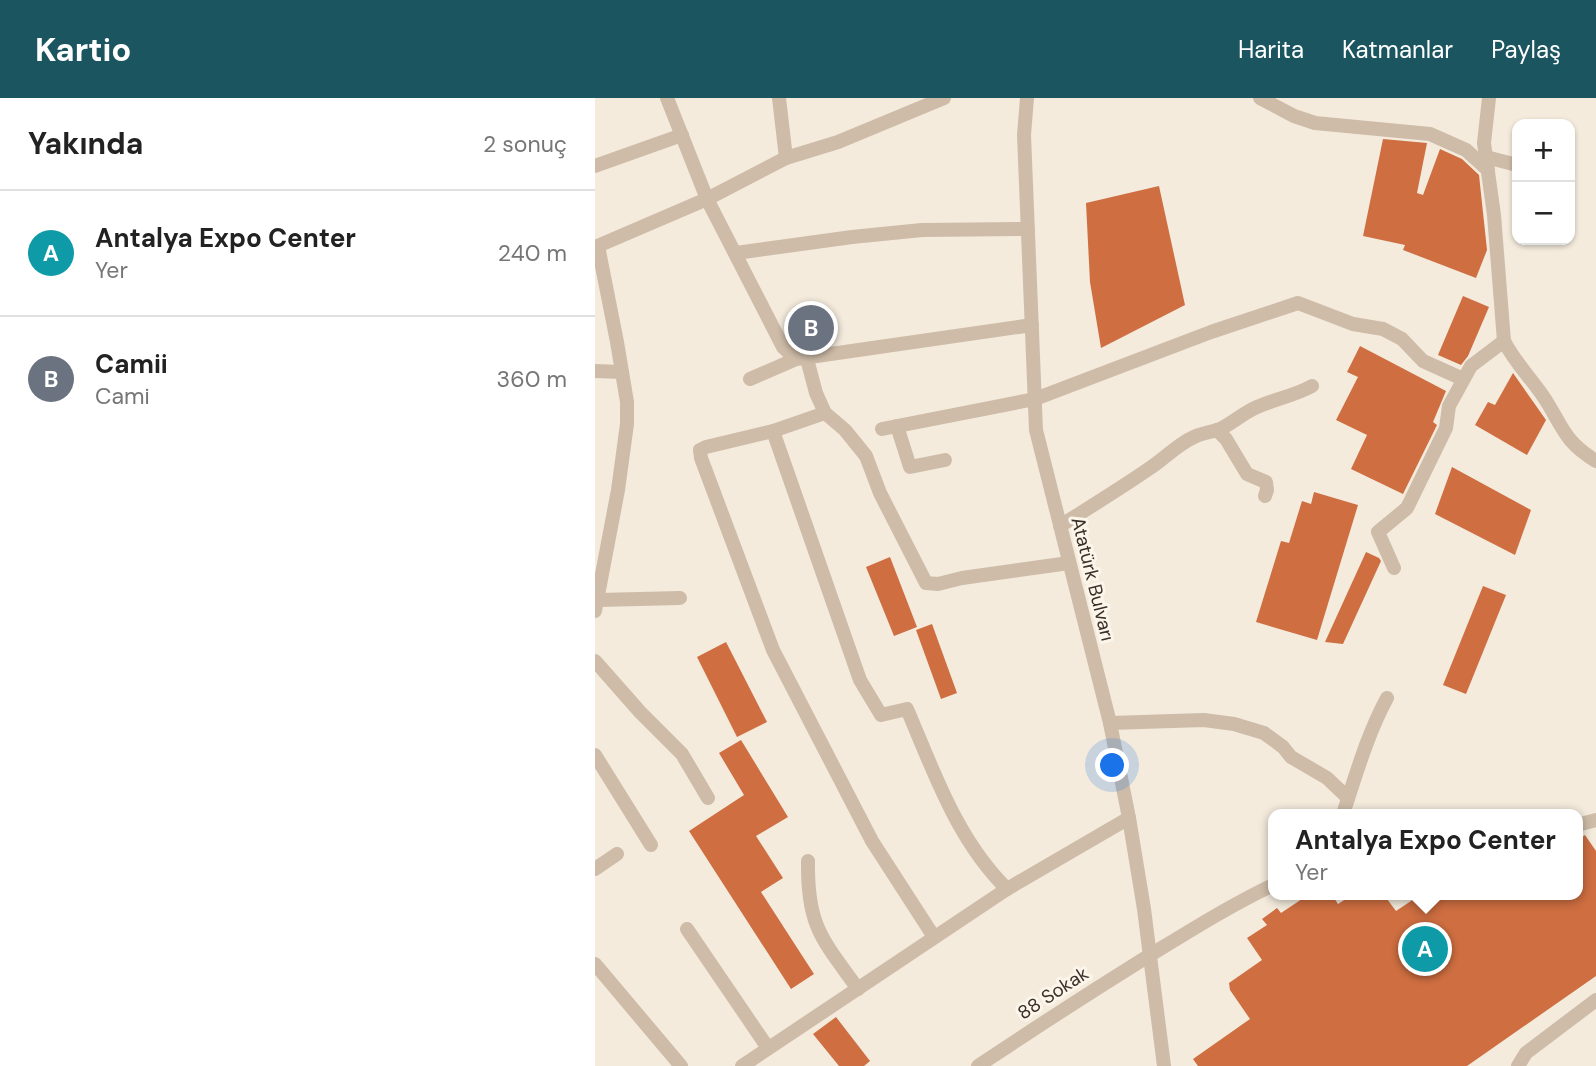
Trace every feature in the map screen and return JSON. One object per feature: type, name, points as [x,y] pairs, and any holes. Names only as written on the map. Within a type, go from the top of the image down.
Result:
[{"type":"street","points":[[667,98],[707,199],[783,347],[801,359],[825,413],[845,430],[866,456],[880,493],[926,583],[938,584],[962,578],[1069,563]]},
{"type":"street","points":[[779,98],[786,158]]},
{"type":"street","points":[[680,598],[597,606],[627,424],[622,372],[596,247],[707,199],[786,158],[838,142],[944,98]]},
{"type":"street","name":"Atatürk Bulvarı","points":[[1027,98],[1024,135],[1036,430],[1110,723],[1129,818],[1164,1066]]},
{"type":"street","points":[[1260,98],[1294,116],[1315,123],[1430,134],[1467,150],[1487,163],[1512,165]]},
{"type":"street","points":[[1489,98],[1484,143],[1494,215],[1504,341],[1511,356],[1544,398],[1565,435],[1577,449],[1596,461]]},
{"type":"street","points":[[595,166],[681,135]]},
{"type":"street","points":[[736,253],[922,230],[1028,229]]},
{"type":"street","points":[[882,429],[1035,399],[1211,332],[1299,303],[1353,324],[1383,329],[1402,339],[1423,361],[1463,379]]},
{"type":"street","points":[[750,379],[801,359],[1032,325]]},
{"type":"street","points":[[1394,568],[1378,532],[1407,508],[1446,428],[1450,406],[1471,366],[1504,341]]},
{"type":"street","points":[[595,371],[622,372]]},
{"type":"street","points":[[1060,526],[1118,490],[1195,436],[1217,430],[1241,414],[1312,386]]},
{"type":"street","points":[[825,413],[773,431],[706,447],[700,450],[701,458],[773,650],[871,841],[934,937]]},
{"type":"street","points":[[897,426],[910,467],[945,460]]},
{"type":"street","points":[[1217,430],[1226,439],[1247,474],[1266,482],[1265,496]]},
{"type":"street","points":[[773,431],[860,680],[881,715],[907,709],[964,835],[987,870],[1007,889]]},
{"type":"street","points":[[595,661],[682,754],[708,797]]},
{"type":"street","points":[[1345,809],[1375,721],[1387,698]]},
{"type":"street","points":[[1110,723],[1203,720],[1234,724],[1264,733],[1291,757],[1327,778],[1348,798]]},
{"type":"street","points":[[595,755],[651,845]]},
{"type":"street","points":[[742,1066],[1007,889],[1129,818]]},
{"type":"street","points":[[595,869],[618,854]]},
{"type":"street","points":[[808,861],[809,900],[814,922],[822,939],[858,989]]},
{"type":"street","name":"88 Sokak","points":[[978,1066],[1150,955],[1234,904],[1268,887]]},
{"type":"street","points":[[687,929],[768,1048]]},
{"type":"street","points":[[595,964],[681,1066]]},
{"type":"street","points":[[1518,1066],[1526,1054],[1596,1000]]},
{"type":"building","points":[[1383,139],[1427,143],[1417,193],[1423,195],[1440,149],[1462,159],[1479,175],[1487,250],[1476,278],[1403,250],[1405,245],[1363,236]]},
{"type":"building","points":[[1159,186],[1185,305],[1101,348],[1090,282],[1086,203]]},
{"type":"building","points":[[1463,296],[1489,307],[1468,356],[1461,365],[1438,355]]},
{"type":"building","points":[[815,306],[831,341],[806,348],[792,315]]},
{"type":"building","points":[[1360,346],[1446,391],[1433,422],[1437,425],[1403,494],[1351,469],[1367,435],[1336,420],[1358,377],[1347,372]]},
{"type":"building","points":[[1513,373],[1546,420],[1527,455],[1475,425],[1488,402],[1495,405]]},
{"type":"building","points":[[1452,467],[1531,510],[1515,555],[1435,514]]},
{"type":"building","points":[[1314,492],[1358,505],[1317,640],[1256,622],[1281,541],[1289,543],[1302,501],[1311,504]]},
{"type":"building","points":[[1366,552],[1381,561],[1343,644],[1325,642]]},
{"type":"building","points":[[890,557],[917,627],[894,636],[866,567]]},
{"type":"building","points":[[1483,586],[1506,595],[1466,694],[1443,685]]},
{"type":"building","points":[[932,624],[957,693],[941,699],[916,630]]},
{"type":"building","points":[[726,642],[767,722],[737,737],[697,657]]},
{"type":"building","points":[[741,740],[788,817],[756,836],[783,878],[761,892],[814,974],[791,989],[689,831],[744,795],[719,753]]},
{"type":"building","points":[[1585,835],[1596,851],[1596,976],[1467,1066],[1198,1066],[1193,1059],[1250,1019],[1230,990],[1229,983],[1262,960],[1247,938],[1267,925],[1262,919],[1277,908],[1281,913],[1300,900],[1335,900],[1338,904],[1344,900],[1388,900],[1396,911],[1412,900],[1583,900]]},
{"type":"building","points":[[836,1017],[870,1061],[864,1066],[839,1066],[813,1034]]},
{"type":"place","name":"Camii","points":[[811,328]]},
{"type":"place","name":"Antalya Expo Center","points":[[1425,949]]}]
